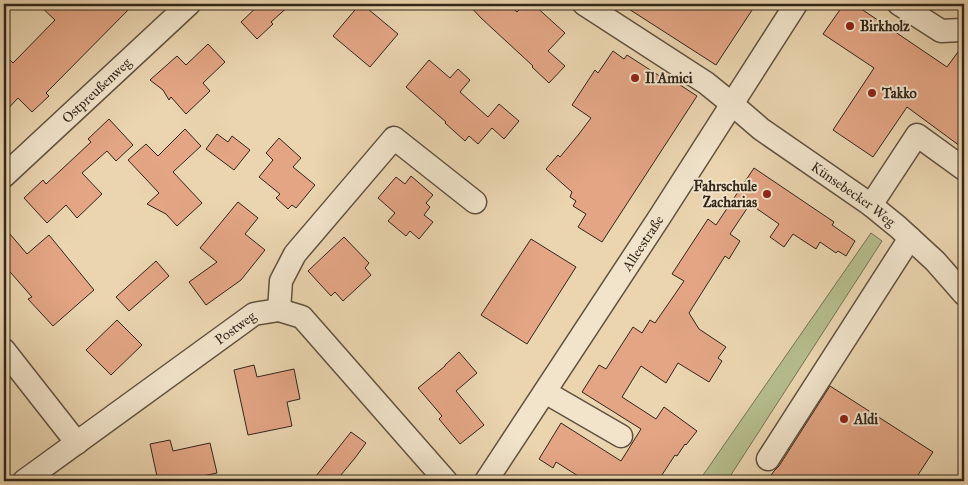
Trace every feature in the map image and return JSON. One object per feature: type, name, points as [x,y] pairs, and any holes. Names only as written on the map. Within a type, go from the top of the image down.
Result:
[{"type":"street","name":"Ostpreußenweg","points":[[4,176],[188,4]]},
{"type":"street","name":"Künsebecker Weg","points":[[584,4],[706,83],[761,129],[871,205],[935,261],[964,294]]},
{"type":"street","name":"Alleestraße","points":[[486,481],[659,218],[796,4]]},
{"type":"street","points":[[899,4],[941,31],[961,30],[964,32]]},
{"type":"street","points":[[871,205],[917,135],[964,169]]},
{"type":"street","points":[[279,310],[281,281],[295,254],[394,138],[476,202]]},
{"type":"street","points":[[768,460],[910,238]]},
{"type":"street","name":"Postweg","points":[[24,481],[254,314],[279,310],[302,318],[446,481]]},
{"type":"street","points":[[4,350],[77,443]]},
{"type":"street","points":[[545,392],[621,436]]},
{"type":"green space","points":[[871,233],[882,241],[727,481],[699,481]]},
{"type":"building","points":[[38,4],[134,4],[46,93],[49,96],[32,112],[18,98],[4,113],[4,54],[13,63],[55,20]]},
{"type":"building","points":[[260,4],[291,4],[271,22],[273,24],[257,39],[241,22]]},
{"type":"building","points":[[360,4],[398,34],[370,67],[333,36]]},
{"type":"building","points":[[468,4],[508,4],[517,12],[525,4],[533,4],[565,33],[548,51],[565,66],[549,83]]},
{"type":"building","points":[[621,4],[756,4],[716,65]]},
{"type":"building","points":[[844,4],[854,4],[947,67],[964,45],[964,149],[907,107],[873,157],[833,130],[874,68],[823,34]]},
{"type":"building","points":[[208,44],[225,62],[203,83],[210,91],[186,114],[171,97],[169,100],[163,90],[150,80],[177,56],[186,65]]},
{"type":"building","points":[[613,51],[624,59],[627,55],[672,84],[674,81],[697,96],[602,242],[578,227],[586,214],[573,206],[576,201],[570,197],[572,192],[546,169],[558,155],[560,157],[591,118],[572,105],[595,70],[598,73]]},
{"type":"building","points":[[429,60],[450,78],[458,69],[470,80],[460,92],[488,117],[499,104],[519,121],[504,139],[492,128],[478,144],[469,136],[465,141],[406,87]]},
{"type":"building","points":[[109,119],[133,145],[116,161],[107,151],[82,173],[102,194],[77,218],[66,205],[47,223],[24,198],[43,180],[46,184],[91,142],[88,139]]},
{"type":"building","points":[[185,129],[201,146],[173,172],[202,203],[177,226],[166,214],[147,204],[159,193],[128,160],[146,144],[158,156]]},
{"type":"building","points":[[217,134],[228,142],[232,136],[250,150],[234,170],[206,149]]},
{"type":"building","points":[[279,138],[301,158],[293,167],[315,185],[296,208],[292,205],[288,209],[276,198],[280,194],[259,177],[273,160],[266,153]]},
{"type":"building","points":[[754,168],[834,222],[832,225],[855,241],[846,256],[838,251],[836,253],[820,242],[816,249],[793,234],[784,247],[770,237],[779,224],[750,204],[730,234],[740,241],[729,259],[725,256],[689,313],[699,329],[726,347],[718,358],[722,361],[709,382],[678,363],[666,383],[641,366],[622,397],[656,419],[664,407],[697,431],[677,456],[675,455],[658,481],[586,481],[556,462],[553,468],[539,459],[561,423],[621,461],[641,429],[582,392],[599,365],[606,369],[633,327],[642,333],[650,320],[655,323],[684,281],[672,274],[708,219],[716,225]]},
{"type":"building","points":[[411,176],[433,195],[426,203],[430,207],[424,215],[433,222],[419,239],[410,231],[406,236],[388,221],[395,213],[378,198],[396,177],[405,184]]},
{"type":"building","points":[[238,202],[258,218],[245,234],[265,250],[241,280],[206,305],[189,282],[217,262],[200,248]]},
{"type":"building","points":[[4,227],[27,254],[49,235],[94,290],[53,326],[28,299],[32,297],[4,265]]},
{"type":"building","points":[[344,237],[369,263],[365,268],[371,275],[343,301],[335,292],[331,296],[308,271]]},
{"type":"building","points":[[531,239],[576,267],[527,344],[481,315]]},
{"type":"building","points":[[156,261],[169,276],[129,311],[116,297]]},
{"type":"building","points":[[117,320],[142,345],[111,375],[86,350]]},
{"type":"building","points":[[459,352],[477,373],[456,391],[484,425],[460,444],[439,419],[442,416],[418,388]]},
{"type":"building","points":[[254,365],[257,377],[294,369],[300,399],[287,402],[292,426],[248,435],[234,370]]},
{"type":"building","name":"Aldi","points":[[830,386],[933,452],[914,481],[767,481],[779,466]]},
{"type":"building","points":[[351,432],[366,443],[355,458],[336,481],[312,481]]},
{"type":"building","points":[[170,440],[173,451],[210,443],[217,473],[203,476],[204,481],[158,481],[150,444]]},
{"type":"place","name":"Birkholz","points":[[850,26]]},
{"type":"place","name":"Il Amici","points":[[635,78]]},
{"type":"place","name":"Takko","points":[[872,93]]},
{"type":"place","name":"Fahrschule Zacharias","points":[[767,194]]},
{"type":"place","name":"Aldi","points":[[844,419]]}]
